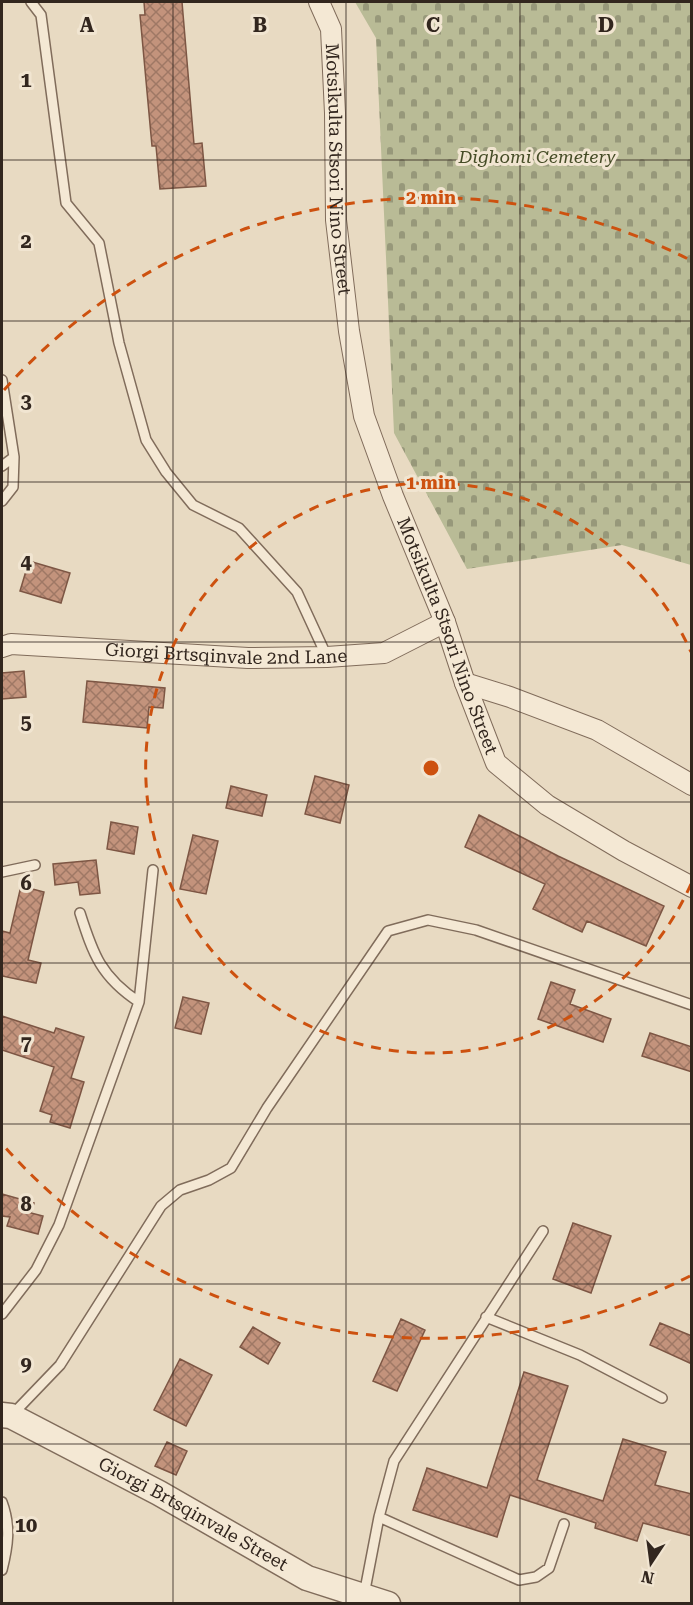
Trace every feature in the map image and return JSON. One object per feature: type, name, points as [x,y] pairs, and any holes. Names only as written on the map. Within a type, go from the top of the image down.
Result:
[{"type":"street","name":"Motsikulta Stsori Nino Street","points":[[319,2],[331,29],[335,113],[336,220],[349,331],[364,416],[393,496],[445,622],[465,683],[496,763],[547,805],[624,851],[692,887]]},
{"type":"street","name":"Giorgi Brtsqinvale 2nd Lane","points":[[2,647],[11,644],[248,658],[327,657],[384,653],[445,622]]},
{"type":"street","points":[[465,683],[510,697],[597,730],[692,785]]},
{"type":"street","name":"Giorgi Brtsqinvale Street","points":[[6,1415],[159,1493],[307,1578],[388,1604]]},
{"type":"lane","points":[[31,2],[41,15],[66,203],[99,243],[119,343],[146,440],[166,472],[193,505],[239,528],[297,592],[327,657]]},
{"type":"lane","points":[[2,380],[14,457],[13,487],[2,501]]},
{"type":"lane","points":[[2,466],[14,457]]},
{"type":"lane","points":[[2,872],[35,865]]},
{"type":"lane","points":[[2,1314],[36,1270],[59,1226],[139,1002],[153,870]]},
{"type":"lane","points":[[80,913],[93,952],[107,974],[124,993],[139,1002]]},
{"type":"lane","points":[[6,1415],[60,1365],[160,1206],[180,1190],[209,1180],[231,1168],[267,1108],[388,931],[428,920],[476,930],[692,1005]]},
{"type":"lane","points":[[364,1596],[379,1517],[394,1461],[543,1231]]},
{"type":"lane","points":[[486,1317],[580,1355],[662,1398]]},
{"type":"lane","points":[[2,1502],[9,1527],[2,1570]]},
{"type":"lane","points":[[379,1517],[519,1580],[536,1577],[549,1568],[564,1524]]},
{"type":"green space","name":"Dighomi Cemetery","points":[[355,2],[691,2],[691,565],[622,545],[467,569],[394,433],[376,38]]},
{"type":"building","points":[[144,2],[182,2],[194,144],[202,143],[206,186],[160,189],[156,146],[152,146],[140,15],[145,15]]},
{"type":"building","points":[[29,561],[70,573],[61,603],[20,591]]},
{"type":"building","points":[[24,671],[26,697],[2,699],[2,673]]},
{"type":"building","points":[[87,681],[165,688],[163,708],[149,707],[147,728],[83,722]]},
{"type":"building","points":[[315,776],[349,785],[340,823],[305,814]]},
{"type":"building","points":[[231,786],[267,795],[262,816],[226,808]]},
{"type":"building","points":[[479,815],[558,856],[664,906],[646,946],[587,921],[582,932],[533,909],[545,884],[465,847]]},
{"type":"building","points":[[111,822],[138,827],[134,854],[107,849]]},
{"type":"building","points":[[193,835],[218,841],[206,894],[180,889]]},
{"type":"building","points":[[96,860],[100,893],[80,895],[78,882],[55,885],[53,864]]},
{"type":"building","points":[[21,886],[44,892],[28,960],[41,963],[36,983],[2,976],[2,931],[10,933]]},
{"type":"building","points":[[551,982],[575,990],[570,1004],[611,1019],[603,1042],[538,1019]]},
{"type":"building","points":[[183,997],[209,1003],[201,1034],[175,1028]]},
{"type":"building","points":[[2,1016],[54,1033],[56,1028],[84,1037],[71,1078],[84,1082],[70,1128],[50,1122],[52,1115],[40,1111],[54,1067],[2,1050]]},
{"type":"building","points":[[650,1033],[692,1047],[692,1072],[642,1056]]},
{"type":"building","points":[[2,1194],[34,1203],[31,1213],[43,1216],[38,1234],[7,1226],[10,1217],[2,1216]]},
{"type":"building","points":[[573,1223],[611,1236],[591,1293],[553,1279]]},
{"type":"building","points":[[401,1319],[425,1330],[397,1391],[373,1381]]},
{"type":"building","points":[[660,1323],[692,1336],[692,1364],[650,1345]]},
{"type":"building","points":[[253,1327],[280,1343],[268,1364],[240,1347]]},
{"type":"building","points":[[180,1359],[212,1375],[186,1426],[154,1410]]},
{"type":"building","points":[[524,1372],[568,1386],[537,1480],[603,1501],[623,1439],[666,1452],[655,1485],[692,1494],[692,1536],[643,1523],[637,1541],[595,1528],[596,1523],[510,1495],[497,1537],[413,1510],[427,1468],[487,1488]]},
{"type":"building","points":[[167,1442],[187,1451],[176,1475],[155,1466]]}]
